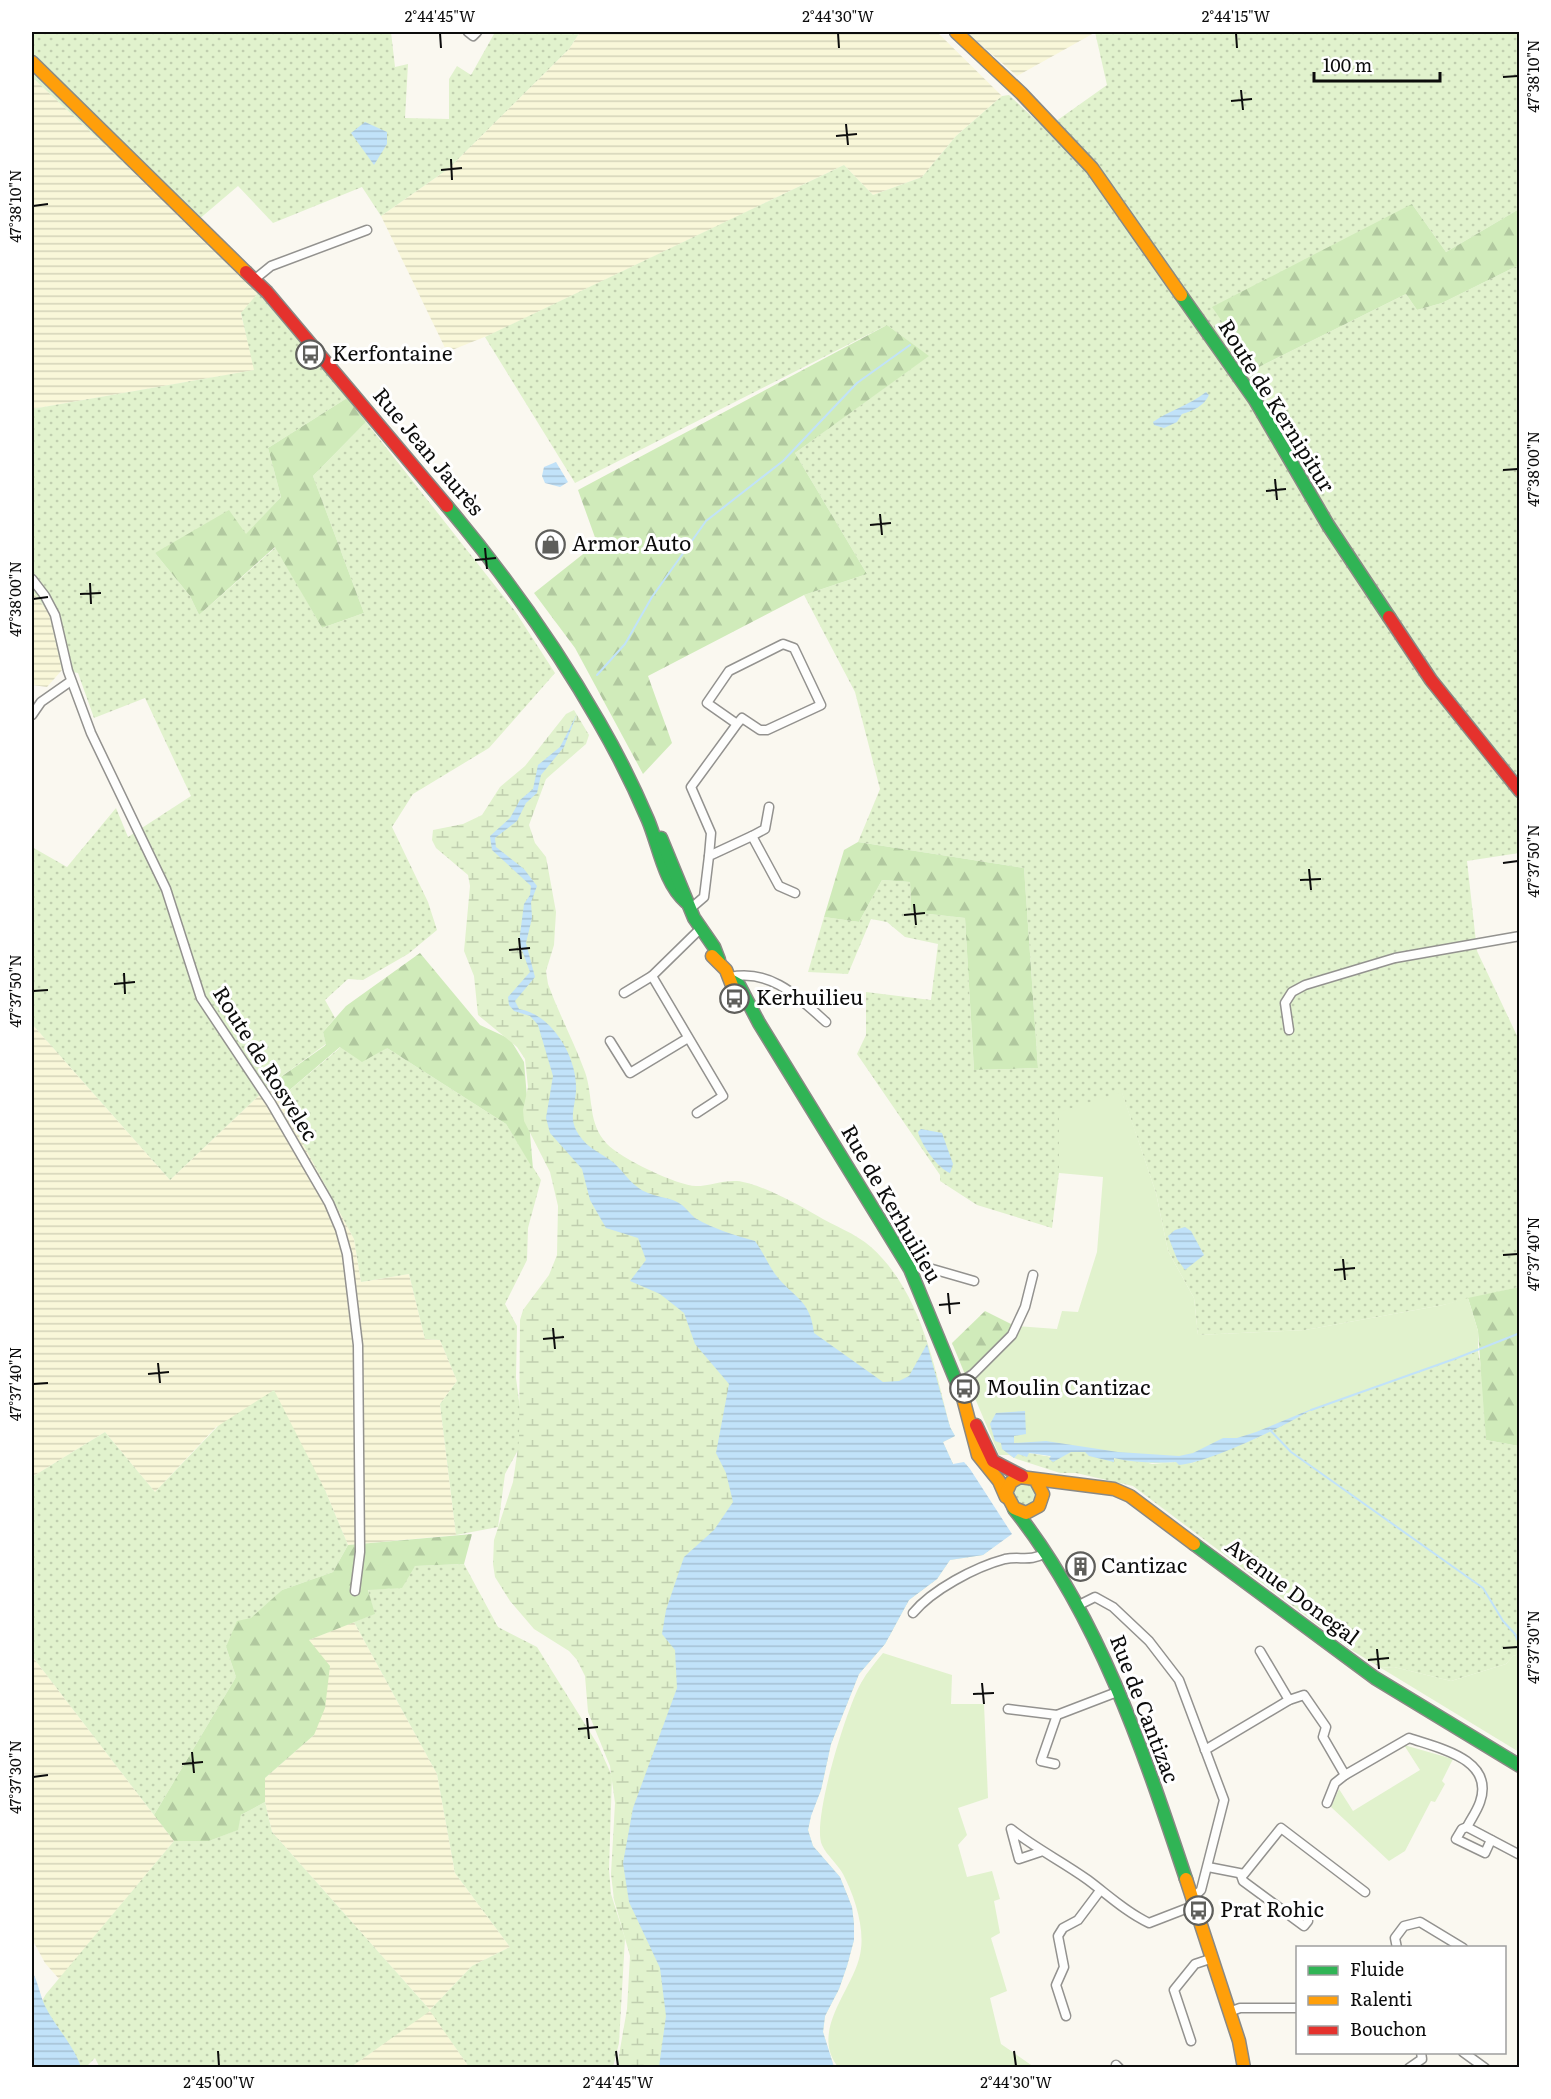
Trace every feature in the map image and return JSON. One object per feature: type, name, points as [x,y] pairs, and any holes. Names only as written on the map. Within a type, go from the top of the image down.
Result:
[{"type":"main road","name":"Route de Kernipitur","points":[[956,32],[1021,93],[1092,168],[1255,400],[1328,525],[1431,680],[1520,791]]},
{"type":"main road","name":"Rue Jean Jaurès","points":[[32,62],[255,279],[313,343],[492,560],[534,618],[591,708],[648,820],[662,861],[679,896],[688,905]]},
{"type":"main road","points":[[688,905],[701,931]]},
{"type":"main road","name":"Rue de Kerhuilieu","points":[[701,931],[703,941],[712,956],[719,960],[744,1006],[759,1023],[910,1269],[959,1383],[978,1455],[999,1481],[1006,1497]]},
{"type":"main road","name":"Rue de Kerhuilieu","points":[[969,1415],[973,1418],[993,1461],[1023,1476]]},
{"type":"main road","points":[[1035,1536],[1035,1515],[1040,1504],[1043,1494],[1036,1480],[1023,1476],[1008,1485],[1006,1497],[1013,1509],[1026,1513],[1040,1504],[1068,1484]]},
{"type":"main road","name":"Avenue Donegal","points":[[1036,1480],[1093,1484],[1130,1496],[1375,1678],[1520,1766]]},
{"type":"main road","name":"Rue de Cantizac","points":[[1013,1509],[1035,1536],[1079,1605],[1101,1648],[1171,1834],[1239,2042],[1244,2067]]},
{"type":"street","points":[[468,32],[473,36],[477,32]]},
{"type":"street","points":[[255,279],[272,266],[367,230]]},
{"type":"street","name":"Route de Rosvelec","points":[[32,579],[45,596],[55,615],[71,681],[94,741],[166,889],[201,998],[258,1081],[329,1203],[340,1229],[347,1254],[358,1345],[360,1552],[355,1591]]},
{"type":"street","points":[[688,905],[704,897],[711,833],[692,787],[742,718],[760,730],[767,730],[821,705],[794,648],[783,645],[729,671],[707,703],[737,724]]},
{"type":"street","points":[[32,715],[41,702],[71,681]]},
{"type":"street","points":[[32,700],[41,702]]},
{"type":"street","points":[[709,856],[765,829],[769,807]]},
{"type":"street","points":[[752,836],[779,886],[795,892]]},
{"type":"street","points":[[624,993],[652,976],[701,931]]},
{"type":"street","points":[[1289,1030],[1286,1003],[1292,992],[1305,985],[1395,958],[1520,936]]},
{"type":"street","points":[[731,979],[746,974],[788,988],[826,1022]]},
{"type":"street","points":[[652,976],[723,1096],[697,1113]]},
{"type":"street","points":[[609,1041],[630,1073],[688,1038]]},
{"type":"street","points":[[910,1269],[922,1266],[974,1281]]},
{"type":"street","points":[[959,1383],[973,1374],[1017,1327],[1033,1275]]},
{"type":"street","points":[[913,1613],[925,1599],[985,1566],[1007,1559],[1035,1559],[1045,1553]]},
{"type":"street","points":[[1040,1852],[1090,1881],[1099,1892],[1149,1923],[1192,1903],[1201,1890],[1224,1800],[1179,1680],[1149,1641],[1105,1602],[1095,1597],[1079,1605]]},
{"type":"street","points":[[1260,1651],[1289,1700]]},
{"type":"street","points":[[1008,1709],[1057,1715],[1117,1692]]},
{"type":"street","points":[[1205,1750],[1299,1695],[1308,1697],[1326,1727],[1323,1737],[1345,1775]]},
{"type":"street","points":[[1055,1764],[1041,1761],[1057,1715]]},
{"type":"street","points":[[1327,1803],[1335,1783],[1345,1775],[1409,1738],[1466,1760],[1476,1767],[1480,1779],[1481,1800],[1467,1827],[1462,1829],[1456,1839],[1485,1853],[1491,1840]]},
{"type":"street","points":[[1467,1827],[1520,1855]]},
{"type":"street","points":[[1208,1867],[1244,1874],[1281,1828],[1365,1892]]},
{"type":"street","points":[[1241,1875],[1243,1881],[1304,1926],[1308,1921]]},
{"type":"street","points":[[1066,2016],[1056,1985],[1065,1967],[1058,1936],[1063,1928],[1078,1920],[1099,1892]]},
{"type":"street","points":[[1397,1946],[1395,1938],[1404,1926],[1420,1922],[1461,1946]]},
{"type":"street","points":[[1191,2041],[1174,1990],[1195,1964],[1210,1959]]},
{"type":"street","points":[[1229,2012],[1240,2008],[1296,2008]]},
{"type":"street","points":[[1409,2067],[1422,2059],[1421,2054]]},
{"type":"street","points":[[1466,2054],[1485,2067]]},
{"type":"shaded area","points":[[580,32],[937,32],[1002,96],[956,136],[922,177],[873,195],[844,165],[492,334],[447,352],[381,216],[448,169],[569,49]]},
{"type":"shaded area","points":[[966,32],[1096,32],[1017,76]]},
{"type":"shaded area","points":[[32,77],[191,226],[258,293],[241,314],[255,370],[32,409]]},
{"type":"shaded area","points":[[32,591],[49,613],[62,670],[47,687],[32,685]]},
{"type":"shaded area","points":[[32,1024],[170,1180],[271,1084],[354,1239],[361,1282],[409,1274],[425,1339],[440,1340],[457,1381],[440,1404],[456,1535],[348,1545],[325,1490],[217,1426],[155,1492],[105,1432],[32,1477]]},
{"type":"shaded area","points":[[354,1622],[437,1774],[455,1873],[510,1947],[472,1966],[430,2010],[272,1832],[265,1802],[265,1778],[314,1735],[309,1640]]},
{"type":"shaded area","points":[[32,1656],[174,1841],[59,1979],[45,1963],[32,1939]]},
{"type":"shaded area","points":[[430,2010],[469,2067],[351,2067]]},
{"type":"green space","points":[[32,32],[391,32],[395,67],[408,64],[405,118],[449,119],[449,79],[457,66],[471,75],[494,34],[491,32],[580,32],[569,49],[448,169],[381,216],[362,187],[273,223],[238,186],[191,226],[32,77]]},
{"type":"green space","points":[[1095,32],[1519,32],[1519,209],[1446,252],[1412,204],[1255,369],[1406,294],[1417,310],[1442,303],[1519,265],[1519,853],[1467,861],[1477,951],[1519,1040],[1519,1287],[1443,1305],[1305,1330],[1198,1335],[1194,1298],[1168,1251],[1156,1193],[1122,1093],[1059,1173],[1052,1228],[977,1205],[940,1181],[940,1175],[857,1054],[866,1035],[866,992],[931,1000],[938,944],[905,937],[887,922],[871,919],[848,974],[808,972],[824,917],[859,922],[882,880],[910,882],[911,912],[965,918],[974,1070],[1038,1068],[1024,868],[858,842],[880,789],[855,692],[804,595],[867,574],[795,453],[928,356],[887,325],[575,483],[485,337],[844,165],[873,195],[922,177],[956,136],[1002,96],[1009,95],[1045,129],[1107,85]]},
{"type":"green space","points":[[1412,204],[1446,252],[1519,209],[1519,265],[1442,303],[1417,310],[1406,294],[1255,369],[1212,307]]},
{"type":"green space","points":[[258,293],[347,398],[268,448],[281,497],[246,535],[155,553],[190,596],[199,615],[276,547],[322,628],[364,613],[313,476],[366,422],[515,611],[555,673],[489,748],[413,794],[392,827],[428,902],[437,930],[408,954],[363,980],[348,979],[325,1000],[335,1018],[323,1032],[326,1044],[271,1084],[170,1180],[32,1024],[32,847],[67,867],[116,808],[128,837],[191,796],[145,698],[94,718],[78,673],[62,670],[49,613],[32,591],[32,409],[254,370],[241,313]]},
{"type":"green space","points":[[887,325],[929,356],[795,453],[867,574],[804,595],[648,676],[672,743],[643,774],[575,648],[534,593],[597,543],[578,490]]},
{"type":"green space","points":[[347,398],[366,422],[313,476],[364,613],[322,628],[275,547],[199,615],[190,596],[155,553],[229,510],[246,534],[281,497],[268,448]]},
{"type":"green space","points":[[574,710],[589,735],[586,744],[546,779],[529,825],[535,843],[546,857],[556,912],[554,945],[546,971],[548,984],[585,1072],[596,1127],[607,1144],[614,1150],[663,1176],[696,1186],[737,1181],[756,1186],[799,1205],[871,1247],[888,1265],[914,1307],[931,1355],[950,1427],[955,1436],[943,1442],[953,1464],[966,1464],[1011,1534],[983,1555],[950,1560],[937,1579],[909,1600],[885,1644],[859,1674],[831,1744],[821,1790],[808,1830],[813,1846],[840,1877],[852,1907],[854,1924],[854,1940],[847,1966],[839,1989],[825,2016],[823,2032],[834,2067],[753,2067],[781,1966],[778,1925],[772,1905],[755,1872],[746,1796],[746,1718],[761,1660],[783,1603],[786,1599],[816,1587],[823,1581],[826,1569],[817,1552],[818,1537],[826,1513],[851,1485],[849,1475],[839,1464],[807,1449],[800,1443],[799,1417],[780,1381],[777,1367],[756,1338],[761,1294],[760,1285],[755,1279],[747,1275],[722,1283],[700,1281],[688,1265],[686,1237],[681,1223],[638,1221],[622,1215],[615,1209],[612,1173],[599,1160],[585,1156],[565,1128],[571,1077],[556,1045],[551,1046],[563,1067],[566,1078],[564,1097],[556,1119],[559,1132],[575,1155],[595,1166],[606,1176],[610,1212],[625,1224],[677,1229],[681,1240],[682,1269],[686,1277],[700,1288],[714,1289],[745,1284],[753,1286],[757,1303],[750,1327],[752,1344],[770,1367],[773,1385],[791,1414],[795,1450],[801,1458],[819,1466],[840,1470],[846,1480],[841,1493],[826,1503],[821,1510],[812,1533],[810,1547],[821,1577],[804,1588],[776,1597],[764,1608],[746,1655],[724,1751],[725,1787],[739,1879],[757,1917],[761,1969],[730,2047],[727,2067],[617,2067],[627,2009],[630,1956],[614,1900],[611,1874],[615,1803],[610,1766],[588,1712],[585,1676],[577,1660],[569,1651],[534,1629],[510,1601],[495,1577],[494,1540],[513,1482],[519,1441],[520,1320],[523,1310],[549,1275],[557,1255],[558,1206],[550,1172],[524,1121],[523,1110],[528,1087],[525,1059],[517,1047],[478,1015],[474,976],[464,951],[470,886],[468,875],[436,848],[432,840],[433,830],[463,824],[482,815],[500,787],[525,766],[566,714]]},
{"type":"green space","points":[[858,842],[1024,868],[1038,1068],[974,1070],[965,918],[911,912],[910,882],[882,880],[859,922],[824,917],[844,850]]},
{"type":"green space","points":[[420,953],[480,1025],[510,1039],[524,1062],[533,1169],[506,1124],[387,1048],[362,1062],[340,1047],[279,1099],[271,1084],[326,1045],[323,1032],[346,1006]]},
{"type":"green space","points":[[341,1047],[387,1048],[506,1124],[541,1180],[528,1228],[527,1260],[505,1304],[517,1326],[516,1378],[524,1439],[505,1474],[498,1527],[456,1535],[440,1404],[457,1381],[440,1340],[425,1339],[409,1274],[361,1282],[354,1239],[279,1099]]},
{"type":"green space","points":[[1122,1092],[1156,1193],[1168,1251],[1194,1298],[1198,1335],[1305,1330],[1443,1305],[1468,1298],[1478,1331],[1478,1351],[1313,1409],[1257,1438],[1190,1464],[1145,1463],[1114,1458],[1114,1462],[1089,1456],[1085,1452],[1071,1452],[1053,1462],[1049,1459],[1051,1456],[1029,1453],[1027,1457],[1018,1454],[1014,1458],[1009,1455],[999,1455],[969,1384],[1015,1326],[1057,1329],[1062,1311],[1078,1312],[1097,1252],[1103,1177],[1059,1173],[1059,1112]]},
{"type":"green space","points":[[1519,1287],[1519,1446],[1486,1440],[1478,1331],[1468,1298]]},
{"type":"green space","points":[[985,1311],[1015,1326],[969,1384],[952,1343]]},
{"type":"green space","points":[[1478,1351],[1483,1379],[1486,1440],[1519,1446],[1519,1654],[1513,1656],[1506,1664],[1451,1681],[1394,1667],[1381,1668],[1353,1651],[1133,1486],[1076,1473],[1060,1473],[1014,1458],[1018,1454],[1028,1453],[1057,1458],[1071,1452],[1085,1452],[1101,1458],[1135,1459],[1152,1464],[1176,1462],[1190,1464],[1257,1438],[1313,1409]]},
{"type":"green space","points":[[274,1390],[325,1490],[348,1545],[333,1572],[282,1590],[226,1647],[236,1677],[154,1815],[32,1656],[32,1477],[105,1432],[155,1492],[218,1426]]},
{"type":"green space","points":[[1024,1483],[1033,1486],[1036,1495],[1033,1504],[1024,1507],[1015,1504],[1012,1495],[1015,1486]]},
{"type":"green space","points":[[472,1534],[464,1564],[415,1566],[402,1588],[368,1590],[375,1614],[309,1640],[330,1666],[325,1708],[314,1735],[265,1778],[265,1802],[241,1815],[238,1830],[209,1841],[174,1841],[154,1815],[236,1677],[226,1647],[237,1621],[251,1618],[282,1590],[333,1572],[348,1545]]},
{"type":"green space","points":[[464,1564],[498,1627],[537,1647],[598,1745],[612,1776],[609,1869],[611,1894],[625,1938],[619,2043],[613,2067],[469,2067],[430,2011],[351,2067],[100,2068],[95,2058],[86,2067],[70,2067],[37,2009],[46,1994],[174,1841],[209,1841],[237,1830],[241,1815],[265,1802],[272,1832],[430,2010],[472,1966],[510,1947],[455,1873],[437,1774],[354,1622],[374,1614],[368,1589],[389,1589],[415,1566]]},
{"type":"green space","points":[[883,1653],[952,1675],[951,1704],[984,1704],[988,1798],[958,1808],[967,1835],[958,1845],[967,1877],[992,1871],[1000,1899],[994,1901],[1000,1933],[991,1938],[1007,1991],[990,1998],[1001,2044],[1034,2067],[839,2068],[831,2054],[828,2039],[831,2024],[858,1963],[862,1940],[860,1920],[851,1891],[841,1870],[822,1845],[821,1813],[832,1764],[847,1715],[861,1683]]},
{"type":"green space","points":[[1519,1654],[1519,1752],[1381,1668],[1394,1667],[1451,1681],[1506,1664],[1513,1656]]},
{"type":"green space","points":[[1404,1745],[1453,1759],[1442,1781],[1445,1784],[1435,1802],[1431,1801],[1405,1851],[1389,1861],[1331,1807],[1339,1789],[1353,1811],[1420,1770]]},
{"type":"water","points":[[365,122],[387,132],[387,144],[374,165],[351,133]]},
{"type":"water","points":[[1206,392],[1209,395],[1204,402],[1194,410],[1182,414],[1177,422],[1164,428],[1154,425],[1153,422]]},
{"type":"water","points":[[556,462],[568,482],[560,487],[545,483],[542,476],[544,467]]},
{"type":"water","points":[[577,714],[564,747],[541,775],[537,793],[526,803],[517,821],[495,838],[496,847],[524,869],[537,886],[531,902],[532,918],[526,943],[535,977],[515,1001],[519,1009],[542,1019],[552,1028],[568,1052],[573,1065],[576,1091],[573,1119],[579,1135],[587,1144],[614,1163],[633,1184],[642,1190],[678,1202],[695,1218],[709,1225],[755,1241],[775,1274],[805,1305],[814,1333],[883,1382],[899,1381],[909,1376],[927,1344],[950,1427],[955,1436],[943,1442],[953,1464],[964,1462],[970,1469],[1012,1534],[983,1555],[950,1560],[937,1579],[909,1600],[885,1644],[859,1674],[831,1744],[821,1790],[808,1830],[813,1846],[840,1877],[852,1907],[854,1924],[854,1940],[847,1966],[839,1989],[825,2016],[823,2032],[834,2067],[659,2067],[666,2016],[660,1968],[629,1902],[623,1863],[633,1808],[677,1688],[675,1650],[662,1634],[666,1610],[684,1557],[714,1530],[733,1502],[726,1473],[716,1453],[729,1384],[695,1344],[684,1313],[660,1294],[630,1281],[646,1260],[638,1238],[606,1228],[590,1200],[582,1169],[550,1133],[546,1118],[553,1076],[538,1025],[530,1016],[514,1011],[509,1005],[508,997],[530,972],[519,942],[524,904],[530,895],[531,886],[492,850],[490,836],[510,818],[520,800],[533,789],[538,765],[560,747]]},
{"type":"water","points":[[921,1129],[942,1133],[953,1164],[950,1173],[940,1167],[926,1149],[918,1132]]},
{"type":"water","points":[[1185,1227],[1191,1231],[1204,1255],[1185,1270],[1177,1259],[1168,1236],[1175,1230]]},
{"type":"water","points":[[1314,1408],[1248,1442],[1209,1458],[1179,1465],[1176,1462],[1129,1461],[1114,1458],[1114,1462],[1089,1456],[1085,1452],[1071,1452],[1053,1462],[1049,1459],[1051,1456],[1029,1453],[1027,1457],[1018,1454],[1014,1458],[1002,1449],[1001,1443],[995,1441],[990,1424],[996,1413],[1025,1411],[1026,1434],[1014,1436],[1014,1443],[1046,1441],[1118,1452],[1179,1456],[1193,1453],[1223,1438],[1237,1438],[1256,1432]]},
{"type":"water","points":[[32,1971],[45,2006],[74,2051],[81,2067],[32,2067]]},
{"type":"waterway","points":[[597,675],[625,644],[652,597],[706,521],[783,461],[857,383],[910,345]]},
{"type":"waterway","points":[[1311,1410],[1520,1333]]},
{"type":"waterway","points":[[1270,1430],[1291,1452],[1483,1588],[1503,1621],[1515,1634],[1520,1646]]},
{"type":"traffic: fast","points":[[1181,295],[1255,400],[1328,525],[1389,617]]},
{"type":"traffic: fast","points":[[447,506],[528,611],[582,693],[637,795],[667,875],[686,902]]},
{"type":"traffic: fast","points":[[661,838],[694,918],[714,947],[719,960]]},
{"type":"traffic: fast","points":[[732,981],[739,985],[759,1023],[910,1269],[963,1398]]},
{"type":"traffic: fast","points":[[1014,1509],[1044,1550],[1071,1594],[1116,1686],[1153,1782],[1186,1879]]},
{"type":"traffic: fast","points":[[1194,1544],[1375,1678],[1520,1766]]},
{"type":"traffic: slow","points":[[956,32],[1021,93],[1092,168],[1181,295]]},
{"type":"traffic: slow","points":[[32,62],[246,272]]},
{"type":"traffic: slow","points":[[712,956],[726,970],[733,988]]},
{"type":"traffic: slow","points":[[963,1398],[978,1455],[999,1481],[1006,1497]]},
{"type":"traffic: slow","points":[[1036,1481],[1043,1494],[1039,1506],[1026,1513],[1014,1508],[1006,1493],[1011,1482],[1020,1477],[1114,1489],[1130,1496],[1194,1544]]},
{"type":"traffic: slow","points":[[1186,1879],[1239,2041],[1244,2068]]},
{"type":"traffic: jam","points":[[246,272],[267,292],[447,506]]},
{"type":"traffic: jam","points":[[1389,617],[1431,680],[1520,791]]},
{"type":"traffic: jam","points":[[976,1425],[993,1461],[1022,1476]]},
{"type":"place","name":"Kerfontaine","points":[[311,354]]},
{"type":"place","name":"Armor Auto","points":[[551,544]]},
{"type":"place","name":"Kerhuilieu","points":[[735,998]]},
{"type":"place","name":"Moulin Cantizac","points":[[965,1388]]},
{"type":"place","name":"Cantizac","points":[[1080,1566]]},
{"type":"place","name":"Prat Rohic","points":[[1199,1910]]}]
